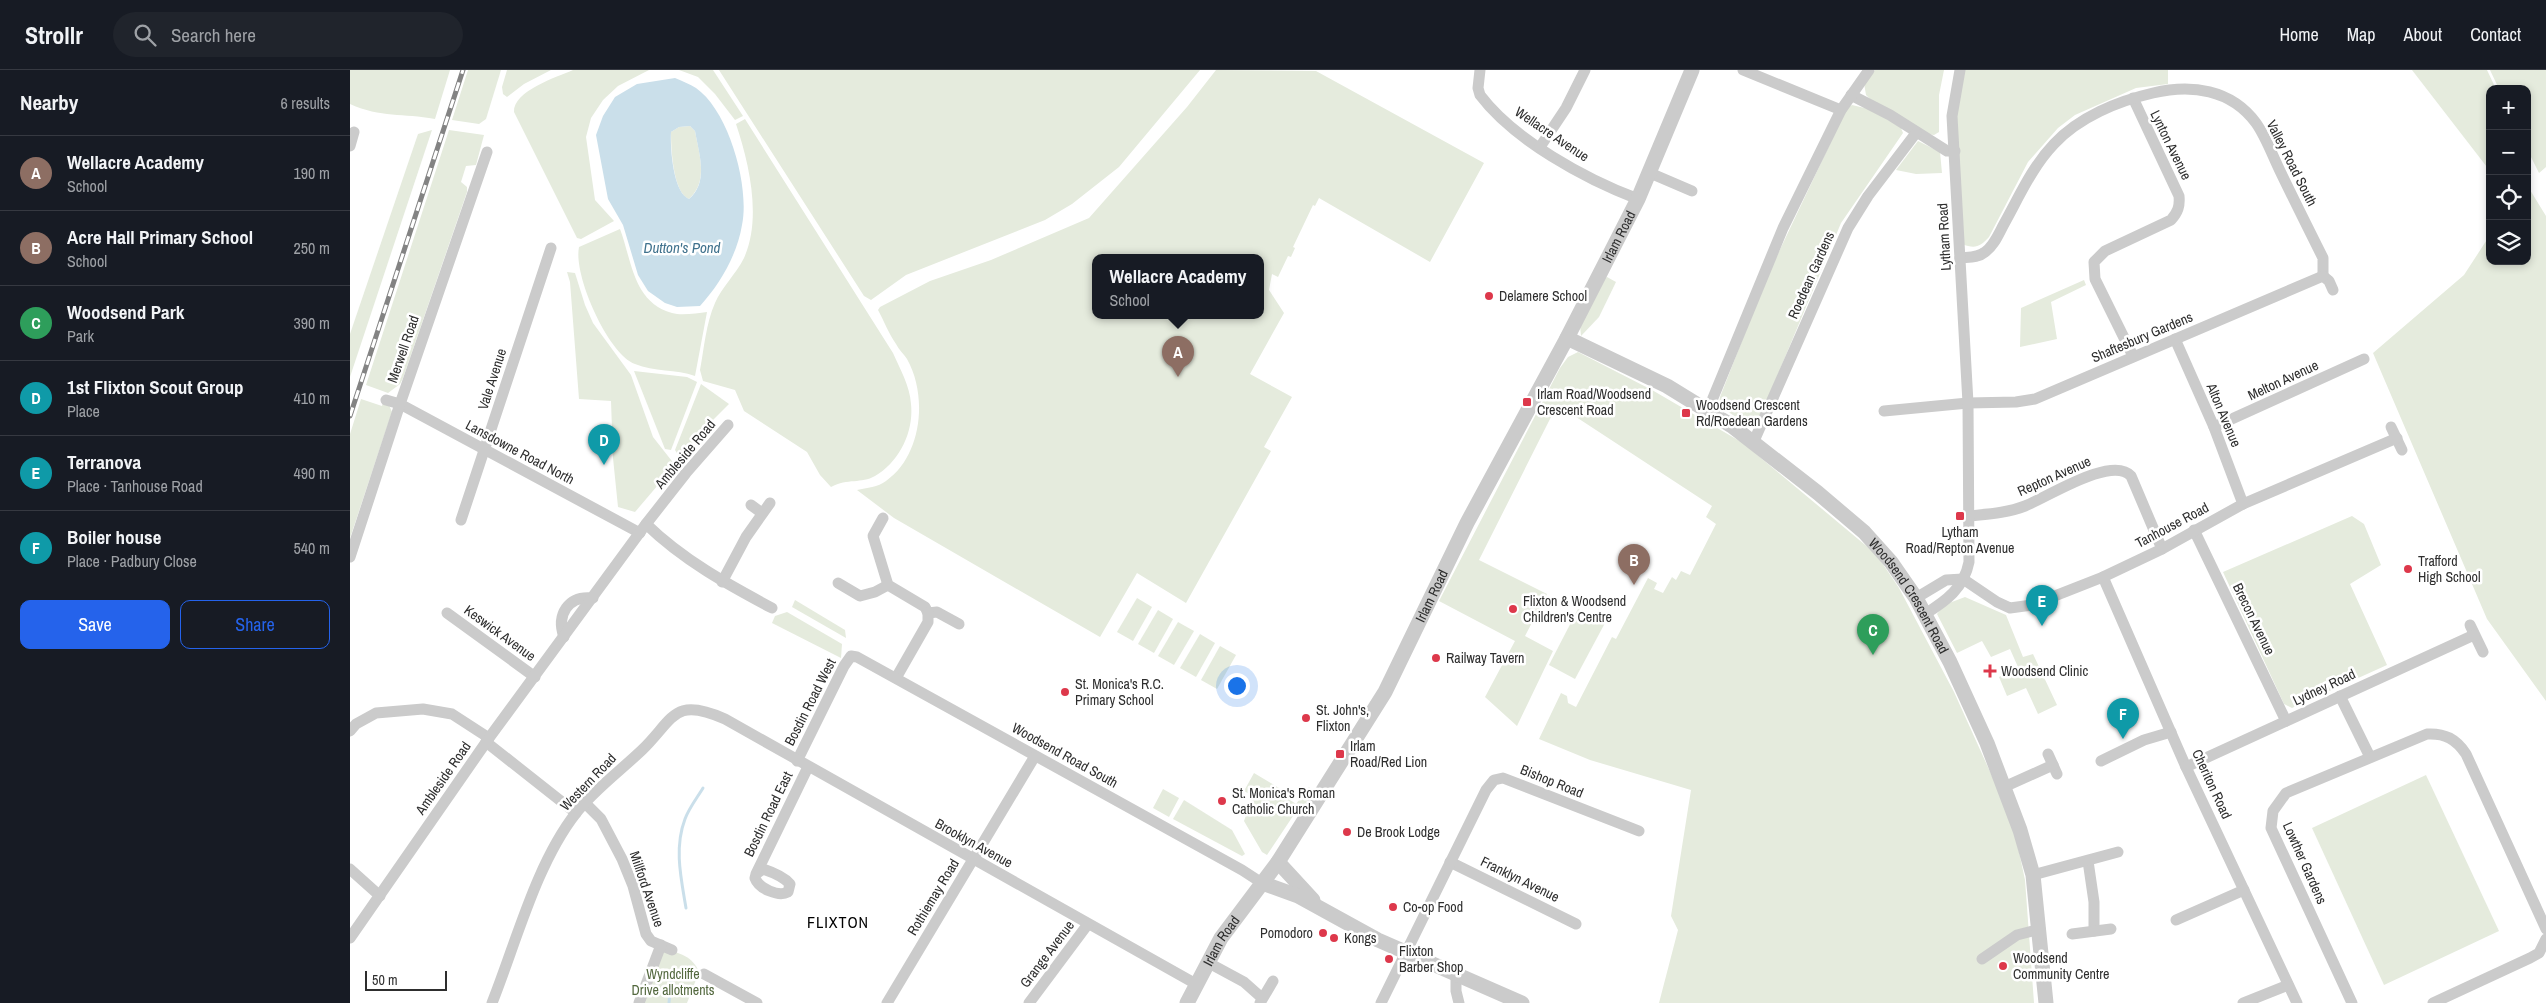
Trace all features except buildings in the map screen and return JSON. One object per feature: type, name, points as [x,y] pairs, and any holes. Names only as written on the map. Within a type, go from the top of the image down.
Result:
[{"type":"street","name":"Wellacre Avenue","points":[[1480,70],[1478,88],[1484,100],[1512,127],[1540,147],[1615,190],[1638,199]]},
{"type":"street","points":[[1540,147],[1566,108],[1585,70]]},
{"type":"street","name":"Irlam Road","points":[[1187,1003],[1221,938],[1278,862],[1385,692],[1461,536],[1567,338],[1638,199],[1692,70]]},
{"type":"street","points":[[1743,70],[1842,110]]},
{"type":"street","points":[[1708,410],[1783,228],[1842,110],[1869,70]]},
{"type":"street","name":"Lytham Road","points":[[1925,614],[1948,599],[1963,579],[1969,562],[1968,403],[1952,116],[1960,70]]},
{"type":"street","name":"Valley Road South","points":[[1960,258],[1977,257],[1991,246],[2035,168],[2054,143],[2081,122],[2133,98],[2175,88],[2190,88],[2220,95],[2243,110],[2255,122],[2323,258],[2323,276],[2329,281],[2333,290]]},
{"type":"street","points":[[1851,95],[1890,115],[1947,151],[1955,151]]},
{"type":"street","name":"Lynton Avenue","points":[[2133,98],[2179,196],[2180,202],[2179,209],[2171,220],[2105,251],[2094,262],[2095,279],[2133,356]]},
{"type":"street","points":[[350,146],[354,132]]},
{"type":"street","name":"Roedean Gardens","points":[[1754,441],[1848,228],[1868,196],[1916,133]]},
{"type":"street","name":"Merwell Road","points":[[350,557],[400,404],[487,152]]},
{"type":"street","points":[[1650,173],[1692,191]]},
{"type":"street","name":"Vale Avenue","points":[[461,520],[551,248]]},
{"type":"street","name":"Shaftesbury Gardens","points":[[1968,403],[2016,402],[2035,399],[2323,276]]},
{"type":"street","name":"Woodsend Crescent Road","points":[[1567,338],[1639,371],[1708,410],[1754,441],[1864,532],[1891,562],[1925,614],[1987,743],[2020,830],[2033,875],[2040,929],[2046,1003]]},
{"type":"street","name":"Alton Avenue","points":[[2175,339],[2214,427],[2243,504]]},
{"type":"street","name":"Melton Avenue","points":[[2214,427],[2363,358]]},
{"type":"street","name":"Lansdowne Road North","points":[[386,400],[400,404],[484,450],[643,529]]},
{"type":"street","points":[[1884,411],[1968,403]]},
{"type":"street","name":"Ambleside Road","points":[[350,938],[487,740],[643,529],[686,473],[728,425]]},
{"type":"street","points":[[2391,426],[2402,450]]},
{"type":"street","name":"Tanhouse Road","points":[[1963,579],[1997,602],[2010,608],[2032,605],[2103,577],[2162,549],[2243,504],[2396,438]]},
{"type":"street","name":"Repton Avenue","points":[[1969,516],[2006,512],[2100,472],[2120,470],[2132,476],[2162,549]]},
{"type":"street","points":[[722,582],[746,537],[770,503]]},
{"type":"street","points":[[750,505],[762,513]]},
{"type":"street","points":[[883,518],[873,536],[888,585],[925,607],[928,613],[928,622],[896,678]]},
{"type":"street","points":[[643,529],[722,582],[772,608]]},
{"type":"street","name":"Brecon Avenue","points":[[2194,530],[2286,721]]},
{"type":"street","name":"Cheriton Road","points":[[2103,577],[2186,767],[2297,1003]]},
{"type":"street","points":[[1916,598],[1946,580],[1963,579]]},
{"type":"street","points":[[838,583],[860,596],[888,585]]},
{"type":"street","points":[[564,637],[561,621],[565,608],[578,599],[593,598]]},
{"type":"street","points":[[928,613],[937,612],[959,624]]},
{"type":"street","name":"Keswick Avenue","points":[[447,613],[535,677]]},
{"type":"street","name":"Lydney Road","points":[[2186,767],[2340,696],[2472,630],[2482,652]]},
{"type":"street","name":"Woodsend Road South","points":[[851,656],[857,657],[896,678],[1242,870],[1262,883]]},
{"type":"street","name":"Bosdin Road West","points":[[802,764],[851,656]]},
{"type":"street","points":[[2340,696],[2370,757]]},
{"type":"street","points":[[350,731],[356,724],[376,713],[423,709],[439,710],[452,714],[487,740],[576,813]]},
{"type":"street","name":"Western Road","points":[[492,1003],[531,899],[558,842],[576,813],[644,748],[677,712],[691,709],[709,712],[740,726]]},
{"type":"street","name":"Brooklyn Avenue","points":[[740,726],[802,764],[1196,984]]},
{"type":"street","points":[[2101,761],[2144,740],[2171,732]]},
{"type":"street","name":"Lowther Gardens","points":[[2352,1003],[2271,828],[2271,820],[2275,806],[2286,793],[2427,734],[2438,733],[2460,744],[2546,929]]},
{"type":"street","points":[[2004,787],[2055,770],[2048,754]]},
{"type":"street","name":"Rothiemay Road","points":[[887,1003],[1035,756]]},
{"type":"street","name":"Bosdin Road East","points":[[756,874],[802,764]]},
{"type":"street","name":"Bishop Road","points":[[1381,1003],[1486,790],[1494,780],[1503,778],[1639,832]]},
{"type":"street","name":"Millford Avenue","points":[[585,804],[602,819],[622,859],[633,886],[646,934],[651,941],[672,950]]},
{"type":"street","points":[[2033,875],[2118,852]]},
{"type":"street","points":[[2088,861],[2094,902],[2094,931]]},
{"type":"street","points":[[1278,862],[1321,908]]},
{"type":"street","name":"Franklyn Avenue","points":[[1450,862],[1576,924]]},
{"type":"street","points":[[350,869],[380,896]]},
{"type":"street","points":[[1262,883],[1298,896],[1352,927],[1456,976],[1522,1003]]},
{"type":"street","points":[[2176,920],[2244,890]]},
{"type":"street","name":"Grange Avenue","points":[[1029,1003],[1088,924]]},
{"type":"street","points":[[1982,960],[2017,935],[2040,929]]},
{"type":"street","points":[[2072,934],[2111,929]]},
{"type":"street","points":[[2433,1003],[2445,1000],[2539,953],[2546,939]]},
{"type":"street","points":[[639,1003],[661,945]]},
{"type":"street","points":[[1207,962],[1244,982],[1261,1000],[1273,981]]},
{"type":"street","points":[[704,974],[757,1003]]},
{"type":"street","points":[[1456,976],[1456,991],[1459,1003]]},
{"type":"street","points":[[2243,1003],[2288,985]]},
{"type":"green space","points":[[350,70],[450,70],[435,119],[382,113],[350,104]]},
{"type":"green space","points":[[468,70],[501,70],[486,119],[479,124],[452,120]]},
{"type":"green space","points":[[507,70],[551,70],[524,84],[507,97],[503,94],[502,87]]},
{"type":"green space","points":[[573,70],[649,70],[618,86],[603,100],[591,118],[586,137],[595,200],[614,221],[581,239],[577,238],[514,112],[516,104],[528,91]]},
{"type":"green space","points":[[679,70],[713,70],[743,116],[735,120],[715,94],[698,77]]},
{"type":"green space","points":[[719,70],[1200,70],[1119,167],[1072,204],[1045,220],[906,275],[871,300],[864,296]]},
{"type":"green space","points":[[1216,70],[1316,71],[1484,163],[1430,262],[1319,198],[1315,206],[1313,205],[1293,247],[1295,248],[1291,257],[1288,256],[1278,277],[1272,274],[1269,290],[1284,313],[1250,374],[1292,397],[1264,447],[1271,451],[1186,603],[1137,573],[1100,637],[894,518],[857,490],[883,483],[898,470],[907,457],[914,441],[918,424],[918,390],[914,374],[907,359],[893,340],[878,310],[880,307],[930,281],[991,260],[1089,218],[1187,107]]},
{"type":"green space","points":[[1875,70],[1944,70],[1939,95],[1939,132],[1934,135],[1927,134],[1873,102],[1866,95],[1864,83]]},
{"type":"green space","points":[[1965,70],[2168,70],[2168,84],[2136,88],[2075,115],[2058,128],[2028,162],[1989,237],[1980,245],[1974,247],[1962,244],[1955,117]]},
{"type":"green space","points":[[2412,70],[2487,70],[2494,85],[2486,85],[2486,166]]},
{"type":"green space","points":[[2490,70],[2546,70],[2546,167],[2539,173],[2531,157],[2531,85],[2497,85]]},
{"type":"green space","points":[[1852,105],[1873,110],[1901,128],[1903,133],[1841,223],[1758,422],[1751,427],[1721,407],[1719,405],[1720,397],[1767,277],[1847,108]]},
{"type":"green space","points":[[745,119],[893,353],[907,384],[911,415],[910,425],[903,445],[884,470],[865,480],[837,484],[831,487],[820,475],[807,452],[744,411],[735,390],[703,381],[700,370],[707,327],[712,311],[721,292],[744,258],[752,226],[752,191],[736,124]]},
{"type":"green space","points":[[690,126],[695,131],[701,176],[695,192],[689,199],[679,188],[676,179],[672,159],[671,132],[679,127]]},
{"type":"green space","points":[[432,130],[350,377],[350,334],[418,134]]},
{"type":"green space","points":[[449,130],[484,135],[476,165],[466,166],[461,182],[467,187],[467,192],[403,378],[400,384],[388,393],[366,385]]},
{"type":"green space","points":[[1918,141],[1940,152],[1942,173],[1916,174],[1896,170]]},
{"type":"green space","points":[[2531,192],[2546,216],[2546,701],[2487,619],[2373,353],[2464,275],[2486,241],[2486,265],[2531,265]]},
{"type":"green space","points":[[620,229],[631,267],[649,300],[659,308],[676,314],[707,312],[695,376],[642,367],[635,364],[625,357],[614,345],[604,330],[587,294],[581,276],[579,247]]},
{"type":"green space","points":[[567,272],[575,273],[593,323],[631,375],[653,437],[675,465],[635,512],[618,507],[613,458],[611,401],[579,399],[570,282]]},
{"type":"green space","points":[[1607,277],[1616,282],[1599,317],[1581,336],[1580,325],[1603,279]]},
{"type":"green space","points":[[2084,280],[2086,285],[2051,302],[2057,339],[2020,347],[2021,308]]},
{"type":"green space","points":[[1578,352],[1652,390],[1743,443],[1876,554],[1899,588],[1954,692],[2001,796],[2016,838],[2025,880],[2034,1003],[1659,1003],[1678,930],[1671,916],[1691,790],[1590,760],[1539,739],[1561,693],[1567,696],[1568,703],[1576,707],[1612,637],[1616,639],[1648,578],[1657,583],[1654,589],[1663,593],[1672,577],[1676,580],[1681,571],[1690,575],[1716,524],[1706,517],[1712,506],[1570,413],[1552,415],[1479,560],[1547,594],[1525,636],[1553,651],[1517,726],[1485,697],[1515,641],[1439,601],[1560,368],[1568,357]]},
{"type":"green space","points":[[634,371],[687,377],[697,382],[671,450],[665,449]]},
{"type":"green space","points":[[701,384],[729,404],[707,426],[705,424],[702,426],[704,428],[680,458],[675,450]]},
{"type":"green space","points":[[361,399],[382,406],[383,403],[389,405],[392,412],[350,538],[350,434]]},
{"type":"green space","points":[[2352,516],[2364,524],[2381,565],[2350,584],[2387,665],[2292,708],[2284,704],[2223,572]]},
{"type":"green space","points":[[1965,597],[2006,615],[2023,657],[2033,654],[2057,705],[2038,714],[2026,688],[2007,696],[1999,677],[2018,667],[2010,649],[1991,657],[1982,641],[1957,653],[1937,614],[1944,605]]},
{"type":"green space","points":[[1137,598],[1152,607],[1133,641],[1117,632]]},
{"type":"green space","points":[[795,600],[845,630],[846,638],[792,607]]},
{"type":"green space","points":[[1578,609],[1605,623],[1575,679],[1549,665]]},
{"type":"green space","points":[[1158,610],[1173,619],[1154,653],[1138,644]]},
{"type":"green space","points":[[787,612],[842,644],[841,658],[772,623],[775,616]]},
{"type":"green space","points":[[1178,622],[1194,631],[1174,665],[1158,656]]},
{"type":"green space","points":[[1200,634],[1215,643],[1196,677],[1180,668]]},
{"type":"green space","points":[[1220,646],[1236,655],[1217,689],[1201,680]]},
{"type":"green space","points":[[1254,773],[1279,788],[1277,791],[1296,804],[1309,787],[1311,789],[1311,795],[1304,806],[1299,807],[1267,855],[1262,852],[1244,821],[1253,796],[1244,791]]},
{"type":"green space","points":[[2426,775],[2499,931],[2384,985],[2312,828]]},
{"type":"green space","points":[[1163,789],[1179,798],[1169,817],[1153,808]]},
{"type":"green space","points":[[1184,800],[1232,830],[1245,854],[1242,856],[1173,819]]},
{"type":"green space","name":"Wyndcliffe Drive allotments","points":[[663,951],[675,952],[685,956],[693,962],[699,972],[687,1003],[644,1003]]},
{"type":"water","name":"Dutton's Pond","points":[[675,78],[696,88],[708,99],[718,114],[727,131],[740,171],[744,209],[740,236],[727,268],[700,306],[677,307],[665,303],[648,291],[638,275],[623,225],[608,199],[596,135],[603,116],[615,97],[637,84]],"holes":[[[690,126],[695,131],[701,176],[695,192],[689,199],[679,188],[676,179],[672,158],[671,132],[679,127]]]},
{"type":"waterway","points":[[686,908],[682,886],[680,841],[687,815],[703,788]]},
{"type":"waterway","points":[[669,1003],[671,980],[681,973]]},
{"type":"railway","points":[[350,416],[463,70]]},
{"type":"place","name":"Delamere School","points":[[1489,296]]},
{"type":"place","name":"Wellacre Academy","points":[[1178,377]]},
{"type":"place","name":"Irlam Road/Woodsend Crescent Road","points":[[1527,402]]},
{"type":"place","name":"Woodsend Crescent Rd/Roedean Gardens","points":[[1686,413]]},
{"type":"place","name":"1st Flixton Scout Group","points":[[604,465]]},
{"type":"place","name":"Lytham Road/Repton Avenue","points":[[1960,516]]},
{"type":"place","name":"Trafford High School","points":[[2408,569]]},
{"type":"place","name":"Acre Hall Primary School","points":[[1634,585]]},
{"type":"place","name":"Flixton & Woodsend Children's Centre","points":[[1513,609]]},
{"type":"place","name":"Terranova","points":[[2042,626]]},
{"type":"place","name":"Woodsend Park","points":[[1873,655]]},
{"type":"place","name":"Railway Tavern","points":[[1436,658]]},
{"type":"place","name":"Woodsend Clinic","points":[[1990,671]]},
{"type":"place","name":"St. Monica's R.C. Primary School","points":[[1065,692]]},
{"type":"place","name":"St. John's, Flixton","points":[[1306,718]]},
{"type":"place","name":"Boiler house","points":[[2123,739]]},
{"type":"place","name":"Irlam Road/Red Lion","points":[[1340,754]]},
{"type":"place","name":"St. Monica's Roman Catholic Church","points":[[1222,801]]},
{"type":"place","name":"De Brook Lodge","points":[[1347,832]]},
{"type":"place","name":"Co-op Food","points":[[1393,907]]},
{"type":"place","name":"Pomodoro","points":[[1323,933]]},
{"type":"place","name":"Kongs","points":[[1334,938]]},
{"type":"place","name":"Flixton Barber Shop","points":[[1389,959]]},
{"type":"place","name":"Woodsend Community Centre","points":[[2003,966]]},
{"type":"district","name":"FLIXTON","points":[[838,922]]}]
